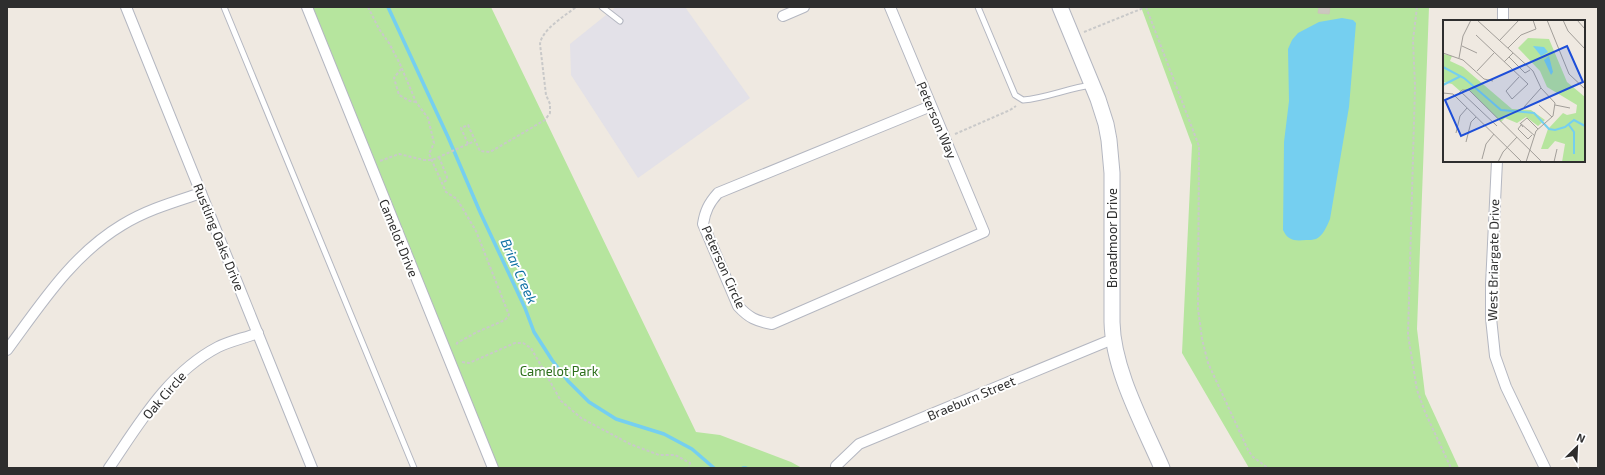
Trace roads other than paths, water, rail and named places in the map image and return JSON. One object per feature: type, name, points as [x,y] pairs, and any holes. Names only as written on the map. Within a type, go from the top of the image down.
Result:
[{"type":"street","name":"Camelot Drive","points":[[307,7],[369,165],[493,468]]},
{"type":"street","points":[[784,16],[804,7]]},
{"type":"street","name":"Peterson Way","points":[[890,7],[984,232]]},
{"type":"street","name":"Broadmoor Drive","points":[[1060,7],[1092,85],[1106,124],[1111,156],[1113,339],[1120,369],[1162,468]]},
{"type":"street","points":[[1503,7],[1503,20]]},
{"type":"street","name":"Rustling Oaks Drive","points":[[130,8],[201,193],[312,468]]},
{"type":"street","name":"Peterson Circle","points":[[932,106],[718,193],[706,209],[703,224],[738,306],[746,316],[757,321],[772,324],[984,232]]},
{"type":"street","name":"West Briargate Drive","points":[[1497,162],[1491,284],[1491,318],[1496,356],[1506,387],[1545,468]]},
{"type":"street","points":[[7,350],[53,286],[84,252],[121,225],[164,206],[201,193]]},
{"type":"street","name":"Oak Circle","points":[[109,468],[162,394],[180,374],[218,347],[258,333]]},
{"type":"street","name":"Braeburn Street","points":[[836,466],[859,444],[1113,339]]},
{"type":"lane","points":[[224,7],[414,468]]},
{"type":"lane","points":[[602,7],[620,21]]},
{"type":"lane","points":[[978,7],[1015,95],[1023,100],[1036,99],[1073,88],[1092,85]]},
{"type":"water","points":[[1342,18],[1353,20],[1356,23],[1349,107],[1330,219],[1321,236],[1318,238],[1312,240],[1292,240],[1283,230],[1284,142],[1289,101],[1288,49],[1292,40],[1298,33],[1319,22]]},
{"type":"waterway","name":"Briar Creek","points":[[388,7],[525,308],[534,332],[552,360],[568,381],[589,402],[616,419],[664,434],[692,449],[714,468]]},
{"type":"park label","name":"Camelot Park","points":[[559,371]]}]
